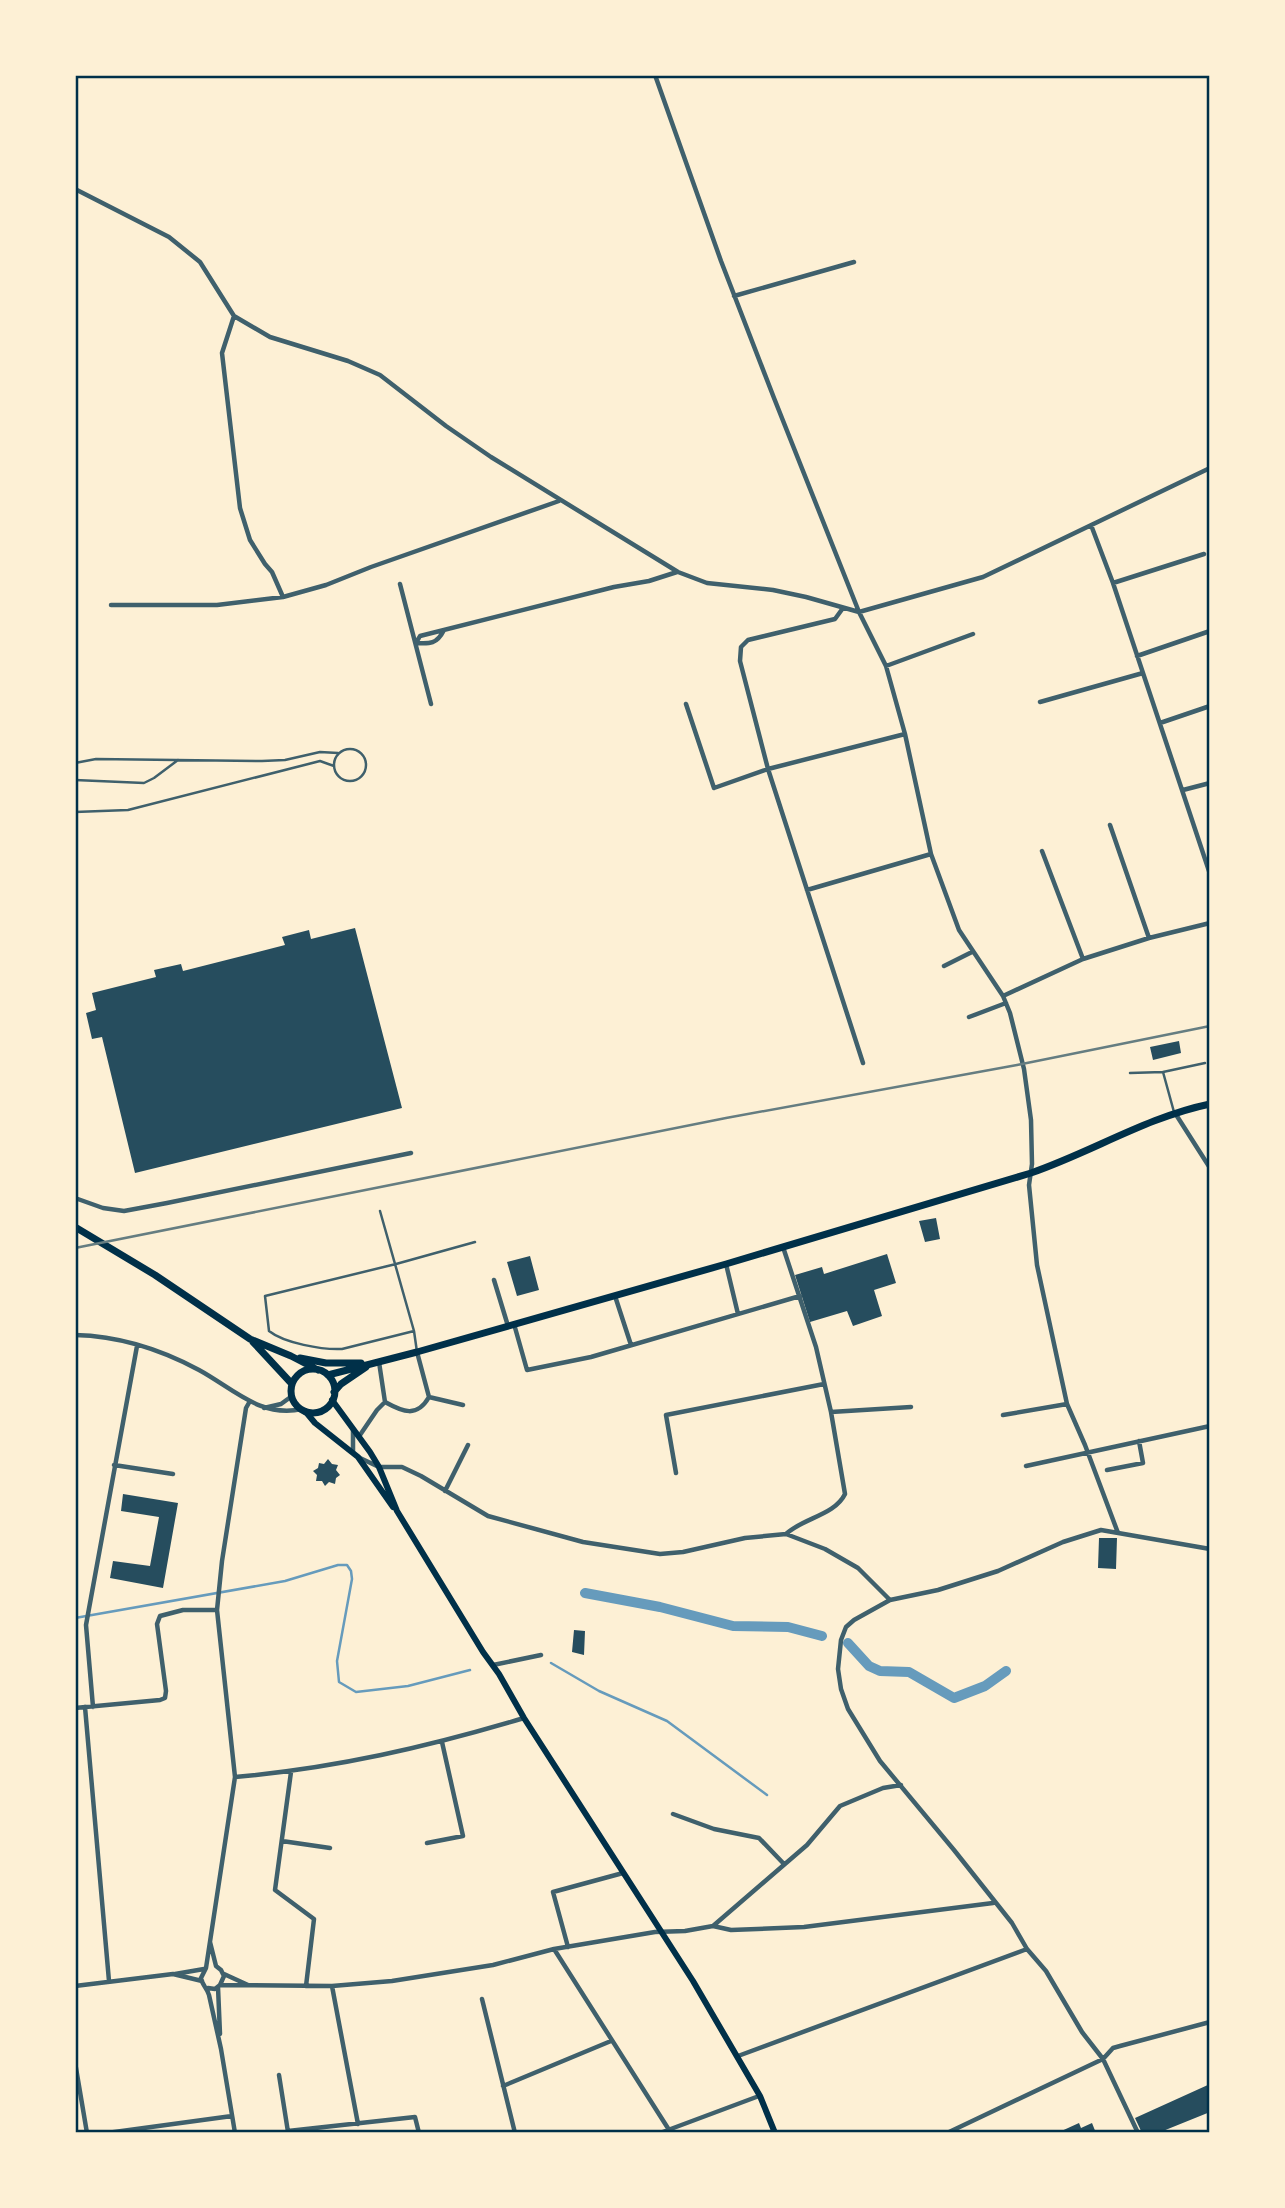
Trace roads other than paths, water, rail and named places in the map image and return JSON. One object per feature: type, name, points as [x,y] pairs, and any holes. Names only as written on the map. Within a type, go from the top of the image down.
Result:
[{"type":"main road","points":[[327,1375],[615,1296],[1031,1173],[1174,1112],[1210,1104]]},
{"type":"main road","points":[[75,1227],[155,1275],[250,1339],[291,1356],[327,1375],[332,1381],[333,1396],[379,1467],[397,1511],[524,1718],[682,1963],[760,2096],[775,2133]]},
{"type":"main road","points":[[250,1339],[292,1384]]},
{"type":"main road","points":[[291,1356],[326,1363],[375,1362]]},
{"type":"main road","points":[[303,1410],[321,1411],[341,1384],[375,1362]]},
{"type":"main road","points":[[318,1370],[302,1372],[292,1384],[292,1396],[296,1404],[356,1455],[397,1511]]},
{"type":"street","points":[[655,75],[734,296],[859,612],[886,666],[905,734],[931,854],[959,930],[1006,1003],[1024,1069],[1031,1120],[1029,1185],[1037,1265],[1067,1404],[1118,1533]]},
{"type":"street","points":[[75,189],[169,237],[200,262],[234,316],[270,337],[348,361],[380,375],[457,434],[559,501],[650,553],[677,572],[707,583],[772,590],[859,612],[983,577],[1210,468]]},
{"type":"street","points":[[734,296],[854,262]]},
{"type":"street","points":[[234,316],[222,353],[240,508],[250,540],[272,572],[283,597]]},
{"type":"street","points":[[111,605],[217,605],[283,597],[326,585],[559,501]]},
{"type":"street","points":[[1091,525],[1207,856],[1210,874]]},
{"type":"street","points":[[1112,583],[1204,554]]},
{"type":"street","points":[[416,643],[421,636],[445,629],[677,572]]},
{"type":"street","points":[[400,584],[431,704]]},
{"type":"street","points":[[843,608],[835,619],[748,640],[741,647],[740,661],[768,769],[863,1063]]},
{"type":"street","points":[[416,643],[429,644],[440,639],[445,629]]},
{"type":"street","points":[[1137,656],[1210,631]]},
{"type":"street","points":[[886,666],[973,634]]},
{"type":"street","points":[[1040,702],[1143,673]]},
{"type":"street","points":[[686,704],[714,788],[768,769],[905,734]]},
{"type":"street","points":[[1160,723],[1210,706]]},
{"type":"street","points":[[1183,790],[1210,783]]},
{"type":"street","points":[[1110,825],[1149,938]]},
{"type":"street","points":[[1042,851],[1083,959]]},
{"type":"street","points":[[807,890],[931,854]]},
{"type":"street","points":[[1003,996],[1083,959],[1149,938],[1210,923]]},
{"type":"street","points":[[944,966],[972,952]]},
{"type":"street","points":[[969,1017],[1006,1003]]},
{"type":"street","points":[[1174,1112],[1210,1168]]},
{"type":"street","points":[[75,1198],[103,1208],[124,1211],[411,1153]]},
{"type":"street","points":[[783,1247],[816,1347],[831,1412],[845,1494],[832,1508],[801,1522],[786,1534]]},
{"type":"street","points":[[726,1264],[738,1314]]},
{"type":"street","points":[[494,1280],[527,1370],[591,1357],[800,1296]]},
{"type":"street","points":[[615,1296],[631,1345]]},
{"type":"street","points":[[75,1335],[111,1337],[137,1346],[198,1370],[264,1408],[287,1412],[303,1410]]},
{"type":"street","points":[[93,1707],[86,1625],[88,1605],[137,1346]]},
{"type":"street","points":[[385,1402],[408,1411],[417,1411],[424,1405],[429,1397],[417,1352]]},
{"type":"street","points":[[375,1362],[385,1402]]},
{"type":"street","points":[[676,1474],[666,1415],[824,1384]]},
{"type":"street","points":[[264,1408],[281,1404],[292,1396]]},
{"type":"street","points":[[429,1397],[463,1405]]},
{"type":"street","points":[[235,2133],[221,2049],[207,1988],[201,1975],[210,1941],[235,1777],[217,1610],[246,1408],[250,1401]]},
{"type":"street","points":[[360,1436],[385,1402]]},
{"type":"street","points":[[1003,1415],[1067,1404]]},
{"type":"street","points":[[831,1412],[911,1407]]},
{"type":"street","points":[[1026,1466],[1210,1426]]},
{"type":"street","points":[[353,1428],[356,1455],[379,1467],[402,1467],[488,1516],[583,1542],[649,1552],[682,1552],[745,1538],[786,1534],[825,1549],[858,1568],[890,1600]]},
{"type":"street","points":[[1107,1470],[1143,1463],[1139,1441]]},
{"type":"street","points":[[446,1491],[468,1445]]},
{"type":"street","points":[[114,1465],[173,1474]]},
{"type":"street","points":[[1138,2133],[1103,2059],[1082,2032],[1046,1971],[1027,1949],[1012,1923],[880,1761],[848,1709],[838,1670],[841,1640],[846,1627],[890,1600],[938,1590],[998,1571],[1101,1530],[1210,1550]]},
{"type":"street","points":[[75,1708],[165,1698],[157,1624],[160,1616],[183,1610],[217,1610]]},
{"type":"street","points":[[493,1665],[541,1655]]},
{"type":"street","points":[[85,1707],[109,1981]]},
{"type":"street","points":[[235,1777],[291,1772],[364,1760],[442,1742],[524,1718]]},
{"type":"street","points":[[427,1843],[463,1836],[442,1742]]},
{"type":"street","points":[[291,1772],[275,1890],[314,1919],[306,1986]]},
{"type":"street","points":[[713,1926],[807,1845],[840,1806],[883,1788],[902,1785]]},
{"type":"street","points":[[673,1814],[713,1829],[759,1838],[785,1864]]},
{"type":"street","points":[[282,1841],[330,1848]]},
{"type":"street","points":[[568,1947],[553,1892],[623,1873]]},
{"type":"street","points":[[207,1988],[332,1986],[392,1981],[492,1965],[554,1949],[661,1932],[713,1926],[730,1930],[804,1927],[994,1903]]},
{"type":"street","points":[[210,1941],[216,1966],[223,1973],[252,1987]]},
{"type":"street","points":[[554,1949],[671,2131]]},
{"type":"street","points":[[738,2056],[1027,1949]]},
{"type":"street","points":[[75,1986],[216,1966]]},
{"type":"street","points":[[221,2049],[219,1986],[224,1979],[223,1973]]},
{"type":"street","points":[[173,1974],[202,1981]]},
{"type":"street","points":[[332,1986],[358,2124]]},
{"type":"street","points":[[482,1999],[515,2133]]},
{"type":"street","points":[[947,2133],[1103,2059],[1113,2049],[1130,2041],[1210,2022]]},
{"type":"street","points":[[503,2086],[611,2041]]},
{"type":"street","points":[[75,2062],[87,2133]]},
{"type":"street","points":[[279,2075],[288,2132],[415,2117],[419,2133]]},
{"type":"street","points":[[660,2133],[760,2096]]},
{"type":"street","points":[[107,2133],[232,2116]]},
{"type":"lane","points":[[75,763],[96,759],[285,760],[320,751],[338,753],[348,748],[362,753],[367,763],[365,773],[357,780],[347,781],[338,776],[334,766],[338,753]]},
{"type":"lane","points":[[75,780],[144,783],[178,760]]},
{"type":"lane","points":[[75,812],[128,810],[320,761],[334,766]]},
{"type":"lane","points":[[1130,1073],[1163,1072],[1205,1063]]},
{"type":"lane","points":[[1163,1072],[1174,1112]]},
{"type":"lane","points":[[380,1211],[414,1331],[417,1352]]},
{"type":"lane","points":[[414,1331],[332,1350],[281,1338],[269,1331],[265,1296],[475,1242]]},
{"type":"waterway","points":[[75,1618],[285,1581],[338,1565],[347,1565],[352,1579],[337,1661],[339,1682],[356,1692],[408,1686],[470,1670]]},
{"type":"waterway","points":[[585,1593],[660,1607],[733,1626],[788,1627],[822,1636]]},
{"type":"waterway","points":[[848,1643],[869,1666],[880,1671],[909,1672],[954,1698],[985,1686],[1006,1671]]},
{"type":"waterway","points":[[551,1663],[599,1691],[667,1721],[767,1795]]},
{"type":"railway","points":[[75,1248],[726,1118],[1017,1065],[1210,1026]]}]
